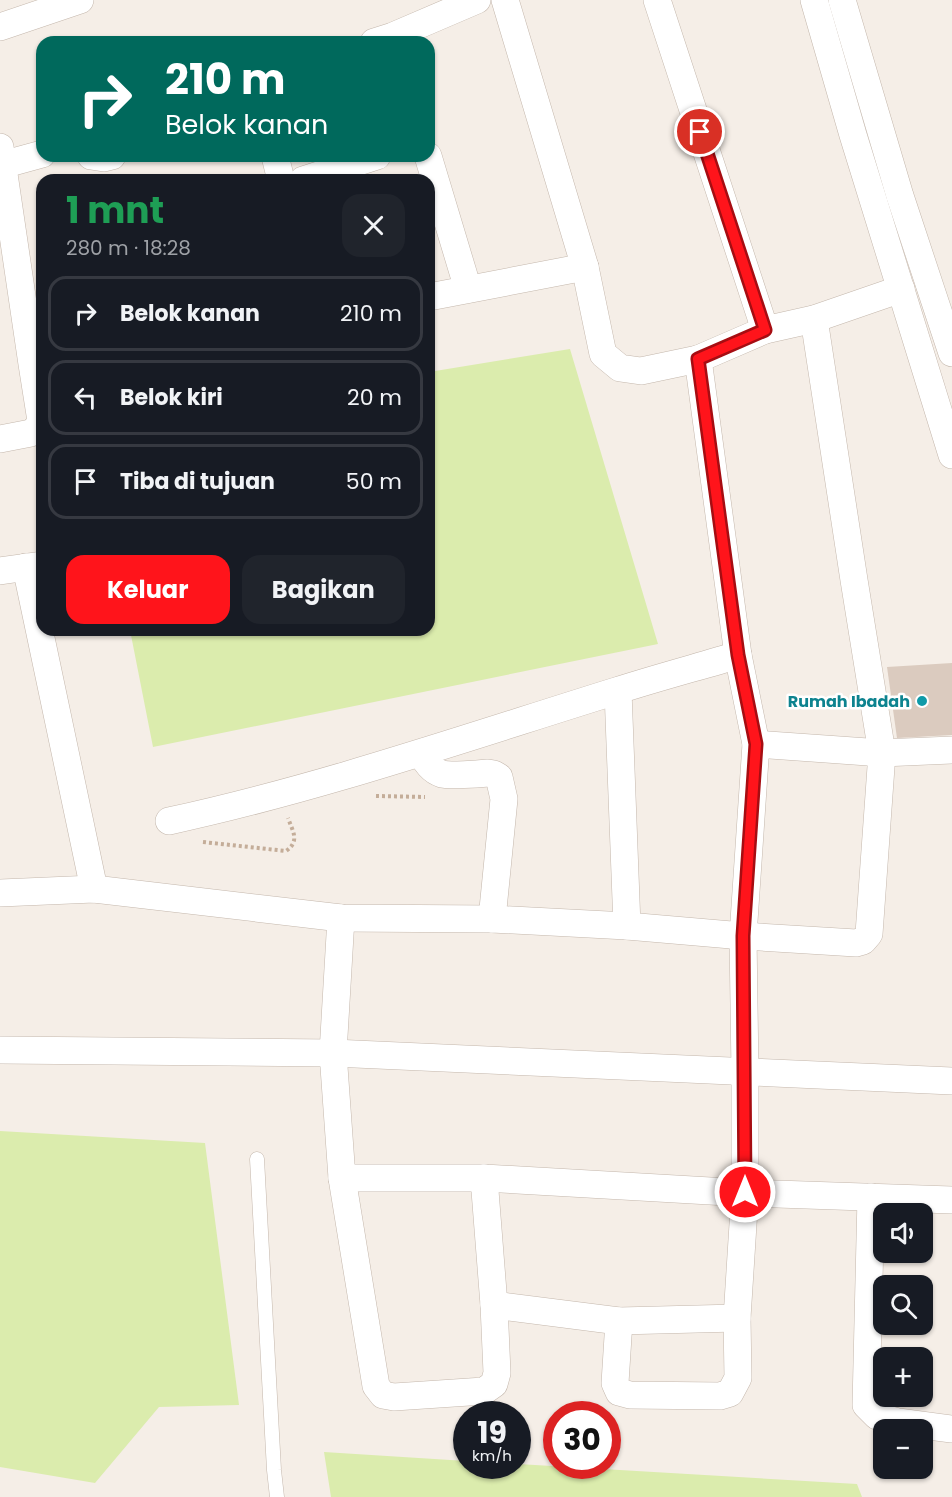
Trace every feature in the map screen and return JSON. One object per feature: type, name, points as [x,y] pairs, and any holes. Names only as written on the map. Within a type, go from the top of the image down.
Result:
[{"type":"street","points":[[0,27],[80,0]]},
{"type":"street","points":[[397,36],[477,0]]},
{"type":"street","points":[[505,0],[585,267],[603,354],[620,368],[640,371],[698,359],[765,330],[814,319],[901,289]]},
{"type":"street","points":[[657,0],[765,330]]},
{"type":"street","points":[[814,0],[853,135],[952,455]]},
{"type":"street","points":[[842,0],[900,196],[952,353]]},
{"type":"street","points":[[853,135],[879,126]]},
{"type":"street","points":[[36,154],[1,156],[36,357]]},
{"type":"street","points":[[322,174],[358,162]]},
{"type":"street","points":[[435,179],[468,290]]},
{"type":"street","points":[[435,296],[585,267]]},
{"type":"street","points":[[0,893],[94,889],[341,918],[492,919],[627,926],[856,944],[863,941],[868,936],[882,753],[814,319]]},
{"type":"street","points":[[619,1321],[615,1383],[619,1392],[630,1395],[720,1396],[730,1393],[738,1378],[737,1318],[745,1192],[743,936],[756,744],[738,655],[698,359]]},
{"type":"street","points":[[0,439],[31,433],[36,427]]},
{"type":"street","points":[[23,568],[36,627]]},
{"type":"street","points":[[38,636],[94,889]]},
{"type":"street","points":[[169,821],[280,794],[422,753],[738,655]]},
{"type":"street","points":[[618,691],[627,926]]},
{"type":"street","points":[[756,744],[882,753],[952,750]]},
{"type":"street","points":[[422,753],[424,761],[442,774],[488,773],[499,777],[504,798],[492,919]]},
{"type":"street","points":[[341,918],[333,1053],[342,1178],[376,1386],[383,1395],[394,1397],[484,1391],[494,1384],[497,1373],[494,1305],[484,1178]]},
{"type":"street","points":[[0,1050],[333,1053],[952,1081]]},
{"type":"street","points":[[342,1178],[484,1178],[952,1200]]},
{"type":"street","points":[[871,1197],[866,1405],[877,1416],[898,1422],[952,1429]]},
{"type":"street","points":[[494,1305],[619,1321],[737,1318]]},
{"type":"lane","points":[[257,1159],[277,1497]]},
{"type":"path","points":[[169,821],[192,841],[286,851],[292,847],[295,838],[280,794]]},
{"type":"path","points":[[374,796],[433,797]]},
{"type":"green space","points":[[570,349],[658,644],[153,747],[131,636],[435,636],[435,371]]},
{"type":"green space","points":[[0,1131],[205,1143],[239,1405],[159,1407],[95,1483],[0,1467]]},
{"type":"green space","points":[[324,1452],[453,1460],[453,1479],[531,1479],[531,1465],[543,1465],[543,1479],[621,1479],[621,1470],[857,1484],[862,1497],[331,1497]]},
{"type":"building","name":"Rumah Ibadah","points":[[952,663],[952,735],[897,738],[887,667]]},
{"type":"place","name":"Rumah Ibadah","points":[[922,701]]},
{"type":"route","points":[[700,132],[765,330],[698,359],[738,655],[756,744],[743,936],[745,1192]]}]
